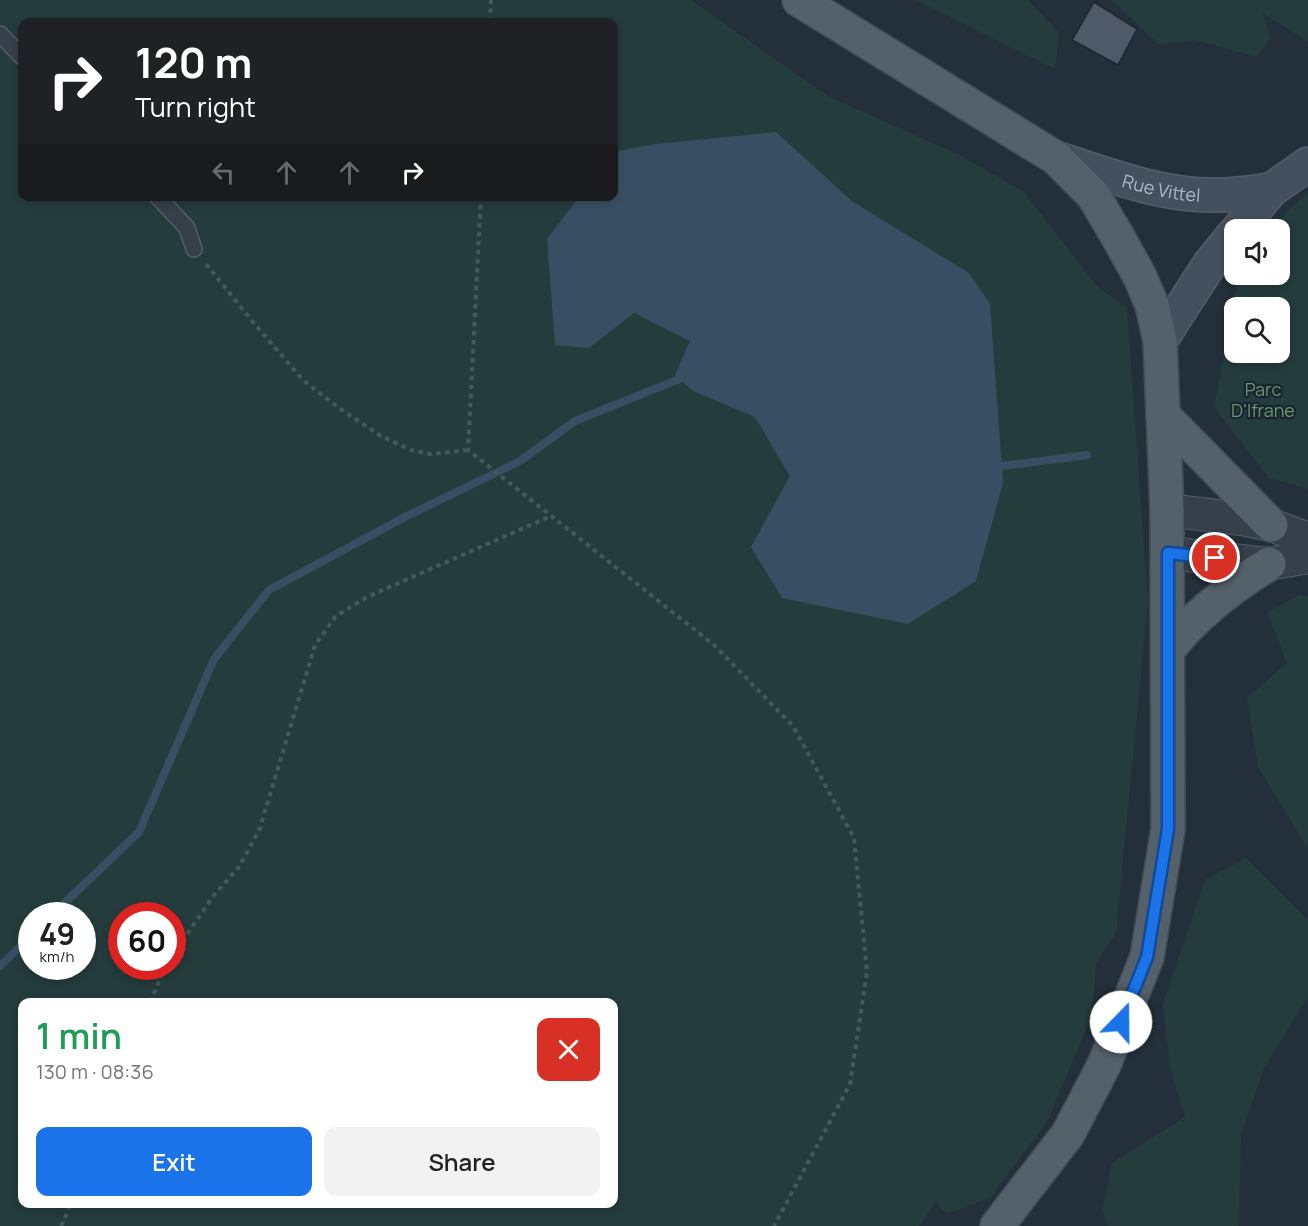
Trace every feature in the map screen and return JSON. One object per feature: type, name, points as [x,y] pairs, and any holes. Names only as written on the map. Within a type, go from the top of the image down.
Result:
[{"type":"main road","points":[[799,0],[1056,158],[1093,195],[1119,237],[1152,305],[1160,341],[1168,553],[1168,829],[1147,957],[1104,1065],[1068,1134],[997,1226]]},
{"type":"main road","points":[[1163,415],[1271,525]]},
{"type":"main road","points":[[1168,650],[1194,619],[1246,578],[1269,564]]},
{"type":"street","name":"Rue Vittel","points":[[1056,158],[1128,182],[1178,192],[1218,196],[1271,190]]},
{"type":"street","name":"Rue Vittel","points":[[1247,219],[1271,190],[1308,164]]},
{"type":"street","points":[[1160,341],[1209,265],[1224,246]]},
{"type":"street","points":[[1167,510],[1242,519],[1271,525],[1308,538]]},
{"type":"street","points":[[1168,553],[1269,564],[1308,557]]},
{"type":"lane","points":[[0,34],[18,53]]},
{"type":"lane","points":[[162,201],[188,228],[194,249]]},
{"type":"path","points":[[490,18],[491,0]]},
{"type":"path","points":[[468,450],[481,201]]},
{"type":"path","points":[[194,249],[304,381],[381,436],[411,450],[431,454],[468,450],[714,645],[793,726],[854,838],[867,972],[850,1084],[774,1226]]},
{"type":"path","points":[[186,936],[214,895],[239,867],[260,828],[315,645],[336,616],[367,597],[551,516]]},
{"type":"path","points":[[152,998],[160,980]]},
{"type":"path","points":[[61,1226],[70,1208]]},
{"type":"green space","points":[[0,0],[691,0],[826,95],[957,154],[1023,191],[1096,286],[1127,308],[1148,601],[1116,933],[1096,963],[1093,1013],[1047,1122],[990,1198],[946,1214],[936,1202],[919,1226],[0,1226]]},
{"type":"green space","points":[[916,0],[1028,0],[1059,33],[1055,69]]},
{"type":"green space","points":[[1112,0],[1308,0],[1308,41],[1262,13],[1271,38],[1257,57],[1195,40],[1158,44]]},
{"type":"green space","name":"Parc D'Ifrane","points":[[1308,193],[1308,489],[1269,478],[1214,407],[1224,354],[1224,363],[1290,363],[1290,297],[1235,297],[1238,285],[1290,285],[1290,219],[1281,219]]},
{"type":"green space","points":[[1299,595],[1308,596],[1308,849],[1258,767],[1247,698],[1287,663],[1267,612]]},
{"type":"green space","points":[[1246,858],[1308,920],[1308,997],[1264,1068],[1241,1134],[1239,1226],[1108,1226],[1102,1211],[1112,1163],[1185,1117],[1170,1069],[1163,1004],[1205,880]]},
{"type":"water","points":[[776,132],[853,202],[969,273],[990,304],[1003,483],[976,581],[908,624],[782,598],[751,547],[790,476],[755,417],[693,391],[675,375],[690,341],[634,313],[589,348],[555,345],[547,239],[576,201],[618,201],[618,151],[655,144]]},
{"type":"building","points":[[1094,2],[1137,29],[1118,65],[1072,40]]},
{"type":"waterway","points":[[66,902],[139,832],[214,659],[269,590],[405,517],[520,461],[575,421],[687,376]]},
{"type":"waterway","points":[[994,467],[1087,455]]},
{"type":"waterway","points":[[0,966],[18,949]]},
{"type":"route","points":[[1121,1022],[1147,957],[1168,829],[1168,553],[1215,558]]}]
